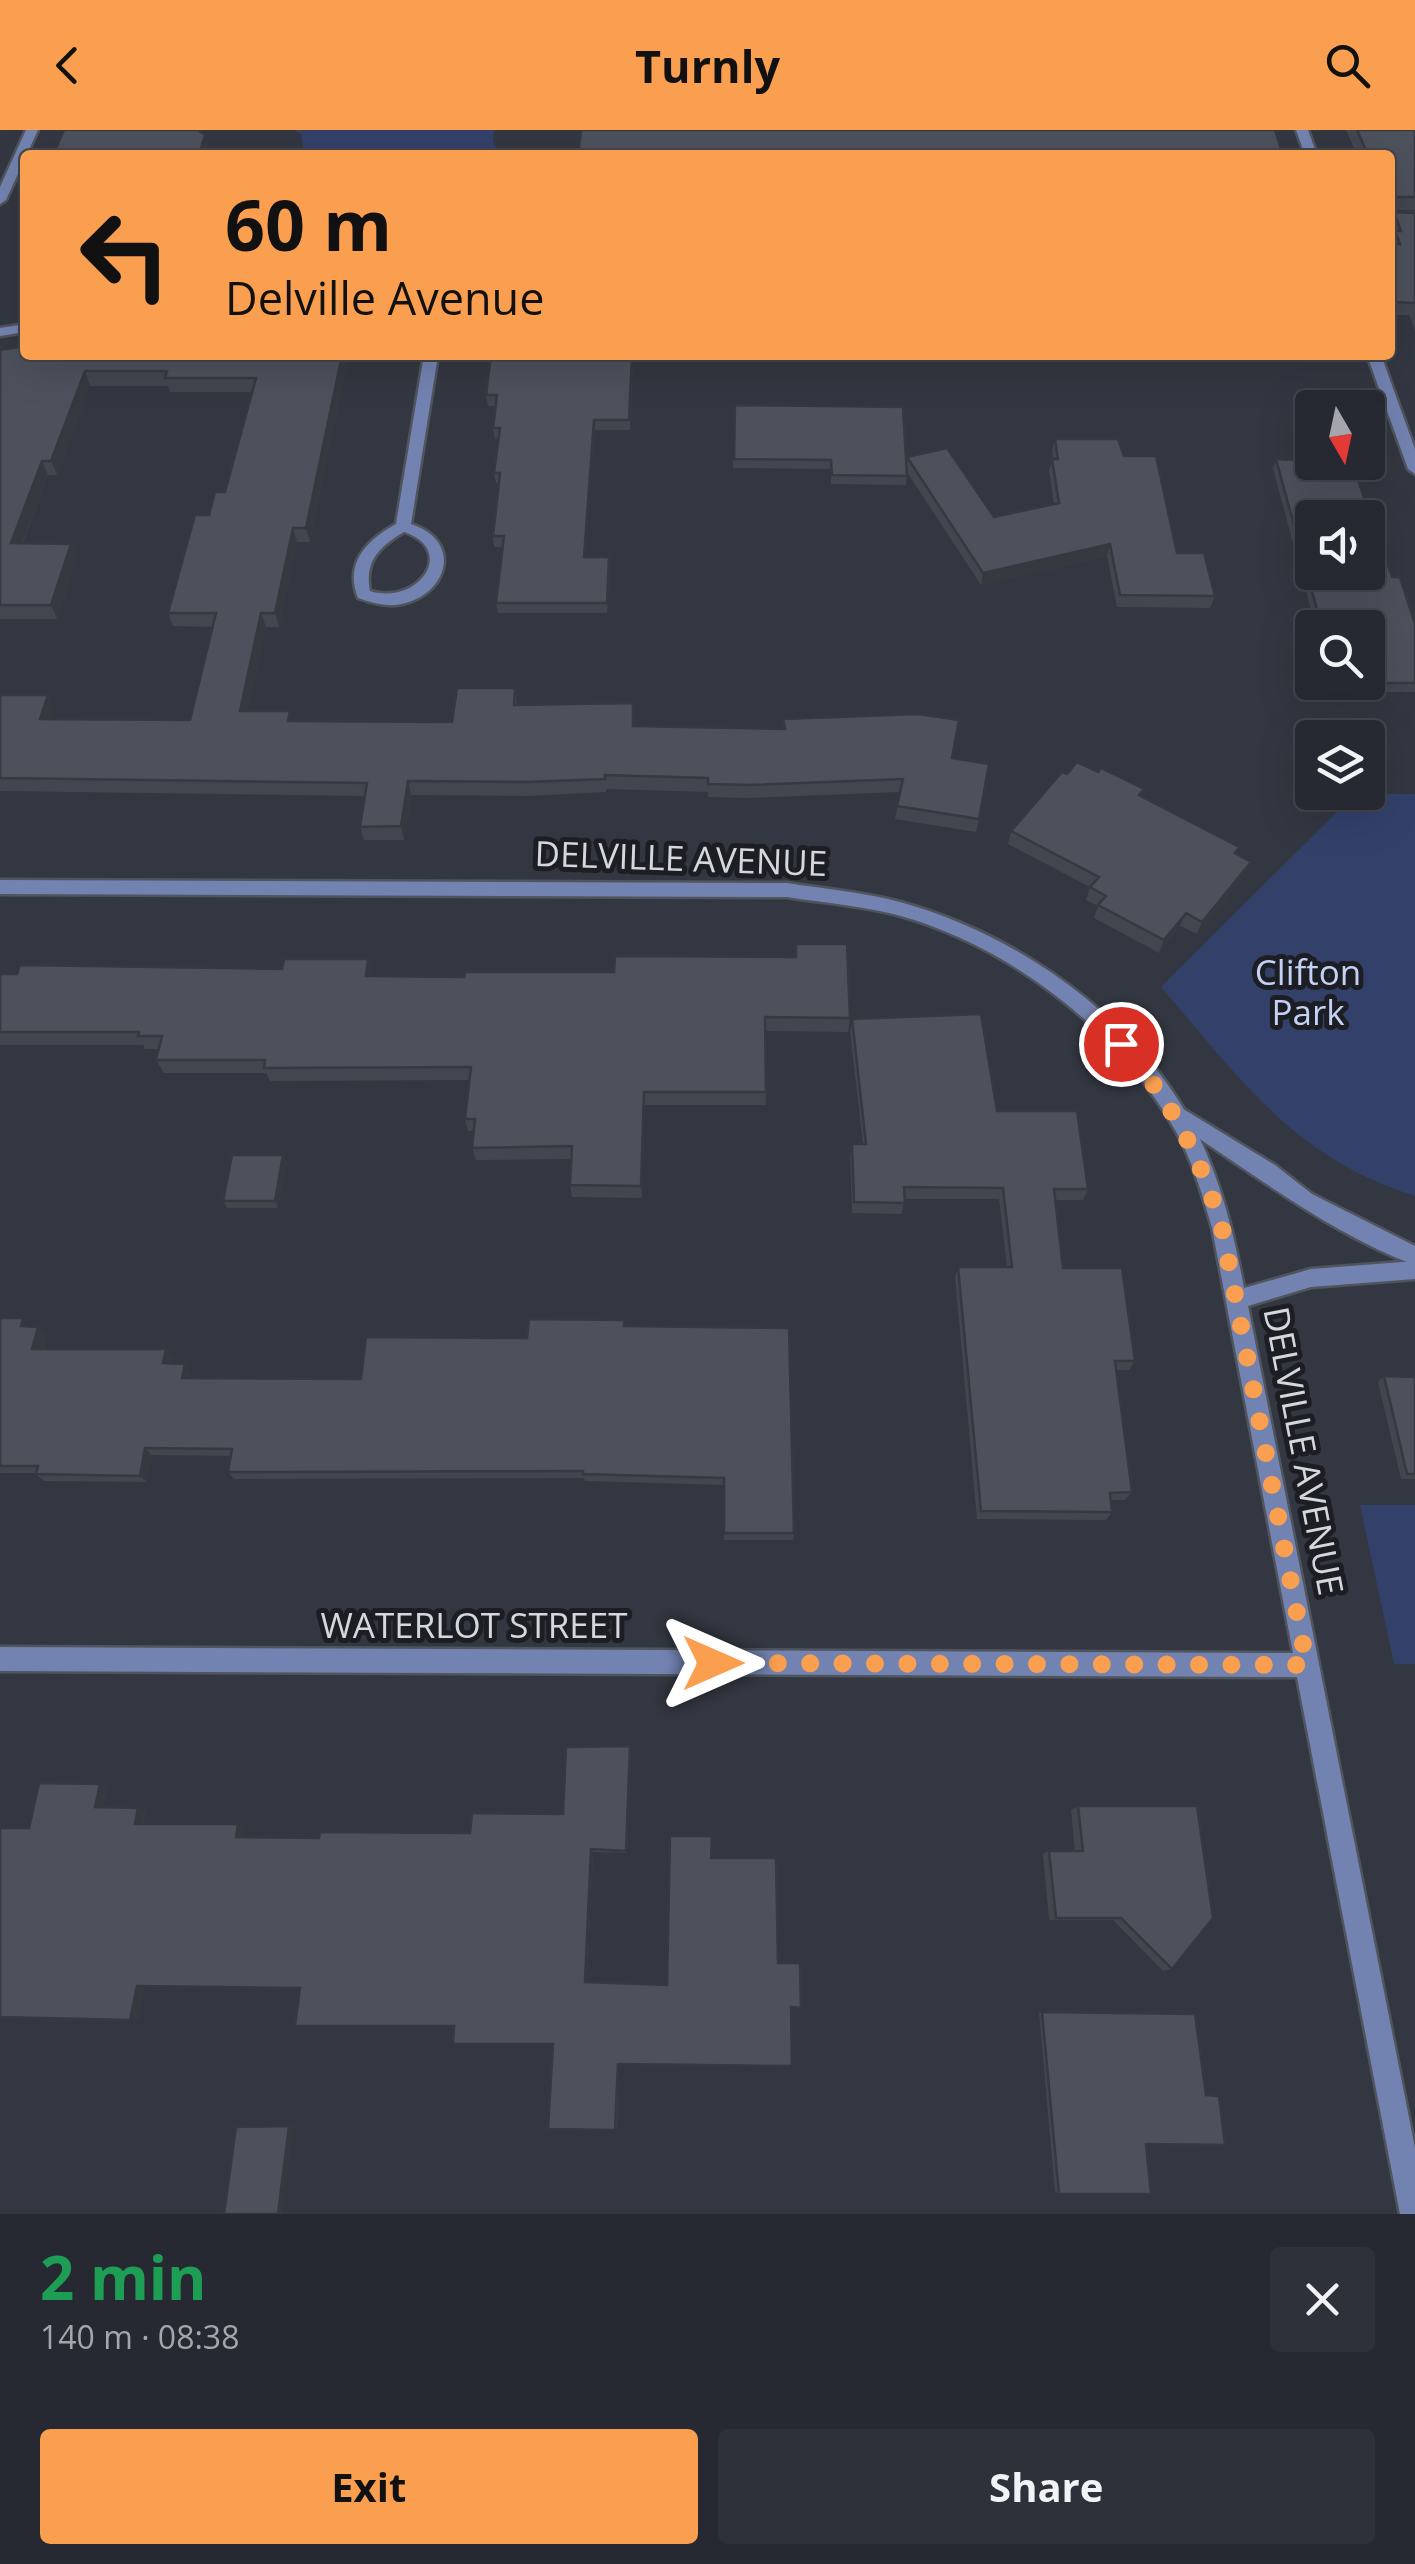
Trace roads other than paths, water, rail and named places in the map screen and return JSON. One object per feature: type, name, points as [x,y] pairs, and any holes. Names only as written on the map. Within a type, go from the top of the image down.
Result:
[{"type":"street","points":[[0,200],[20,156]]},
{"type":"street","points":[[403,526],[426,535],[436,558],[431,576],[424,591],[404,601],[380,603],[363,594],[360,564],[367,550],[403,526],[430,360]]},
{"type":"street","points":[[1376,360],[1415,468]]},
{"type":"street","name":"DELVILLE AVENUE","points":[[0,887],[787,890],[902,910],[945,925],[1014,960],[1077,1005],[1121,1044],[1175,1112],[1204,1168],[1238,1299],[1414,2214]]},
{"type":"street","points":[[1175,1112],[1268,1171],[1305,1200],[1415,1256]]},
{"type":"street","points":[[1238,1299],[1310,1278],[1415,1270]]},
{"type":"street","name":"WATERLOT STREET","points":[[0,1659],[1307,1665]]},
{"type":"park label","name":"Clifton Park","points":[[1308,993]]}]
